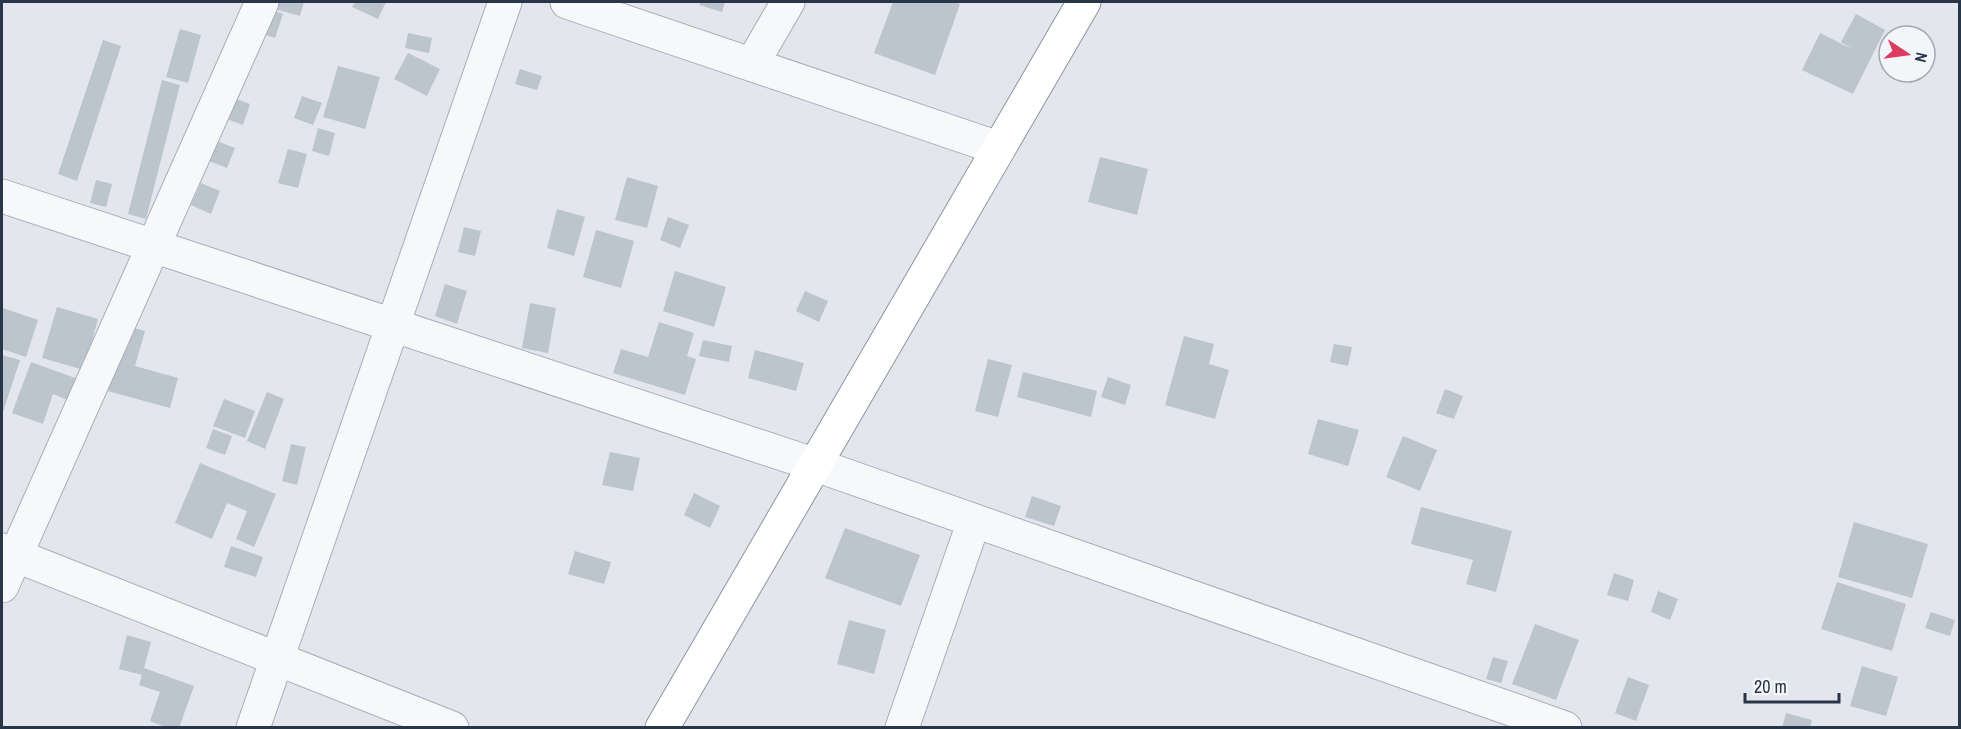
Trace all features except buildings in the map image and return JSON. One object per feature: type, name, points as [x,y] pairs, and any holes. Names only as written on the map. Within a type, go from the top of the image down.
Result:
[{"type":"highway","points":[[662,728],[1084,2]]},
{"type":"street","points":[[2,586],[8,553],[152,245],[262,2]]},
{"type":"street","points":[[253,728],[505,2]]},
{"type":"street","points":[[567,2],[998,148]]},
{"type":"street","points":[[752,64],[788,2]]},
{"type":"street","points":[[2,196],[816,465],[1564,728]]},
{"type":"street","points":[[902,728],[974,520]]},
{"type":"street","points":[[8,553],[452,728]]}]
